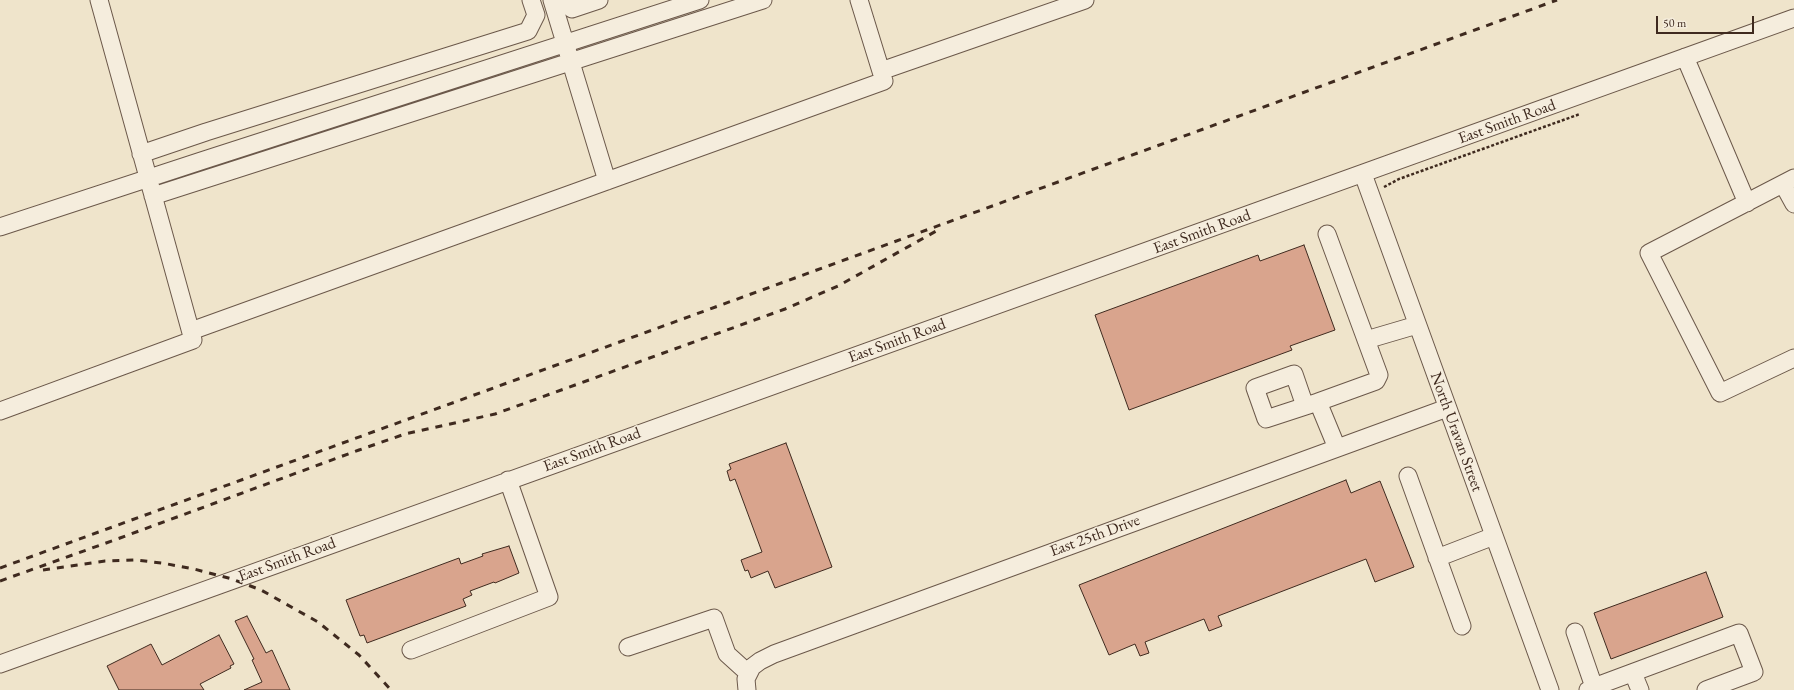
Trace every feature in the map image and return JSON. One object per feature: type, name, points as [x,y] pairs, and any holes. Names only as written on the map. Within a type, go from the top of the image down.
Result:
[{"type":"street","points":[[0,411],[193,340],[99,0]]},
{"type":"street","points":[[141,154],[206,132],[528,31],[536,15],[531,0]]},
{"type":"street","points":[[552,0],[607,181]]},
{"type":"street","points":[[569,0],[572,9],[599,0]]},
{"type":"street","points":[[0,227],[700,0]]},
{"type":"street","points":[[152,196],[763,0]]},
{"type":"street","points":[[191,331],[884,81],[859,0]]},
{"type":"street","points":[[881,71],[1085,0]]},
{"type":"street","name":"East Smith Road","points":[[0,664],[1794,18]]},
{"type":"street","points":[[1685,57],[1747,203]]},
{"type":"street","name":"North Uravan Street","points":[[1363,174],[1550,690]]},
{"type":"street","points":[[1794,204],[1789,181],[1649,253],[1720,393],[1794,358]]},
{"type":"street","points":[[1327,234],[1379,375],[1376,381],[1312,404],[1336,448]]},
{"type":"street","points":[[1366,340],[1417,324]]},
{"type":"street","name":"East 25th Drive","points":[[748,673],[760,661],[774,654],[1447,408]]},
{"type":"street","points":[[1408,476],[1462,626]]},
{"type":"street","points":[[411,650],[549,597],[508,480]]},
{"type":"street","points":[[1437,558],[1494,536]]},
{"type":"street","points":[[628,647],[714,618],[727,654],[748,673],[746,679],[747,690]]},
{"type":"street","points":[[1575,632],[1591,689],[1739,633],[1754,672],[1706,690]]},
{"type":"street","points":[[1633,673],[1640,690]]},
{"type":"path","points":[[1384,187],[1399,179],[1580,114]]},
{"type":"building","points":[[1304,245],[1335,330],[1290,346],[1292,350],[1129,410],[1095,315],[1258,255],[1260,261]]},
{"type":"building","points":[[786,443],[832,567],[775,588],[768,571],[751,578],[748,570],[745,571],[741,560],[762,552],[735,479],[730,481],[727,471],[731,469],[729,464]]},
{"type":"building","points":[[1346,480],[1351,493],[1380,481],[1414,567],[1375,582],[1366,559],[1218,616],[1222,626],[1209,631],[1204,619],[1145,642],[1149,653],[1140,656],[1135,644],[1109,655],[1079,585]]},
{"type":"building","points":[[509,546],[519,573],[470,591],[472,595],[463,599],[466,606],[367,643],[364,635],[360,636],[346,600],[459,558],[461,564],[483,556],[482,554]]},
{"type":"building","points":[[1706,572],[1723,617],[1611,659],[1594,613]]},
{"type":"building","points":[[247,616],[266,653],[272,650],[290,690],[244,690],[262,682],[252,660],[254,659],[235,621]]},
{"type":"building","points":[[219,635],[234,664],[230,666],[231,668],[200,684],[204,690],[119,690],[107,666],[151,644],[162,665]]},
{"type":"railway","points":[[0,568],[1557,0]]},
{"type":"railway","points":[[0,581],[405,434],[495,414],[785,309],[838,286],[938,230]]},
{"type":"railway","points":[[43,570],[105,561],[135,560],[194,569],[232,579],[261,590],[318,622],[359,655],[391,690]]}]
